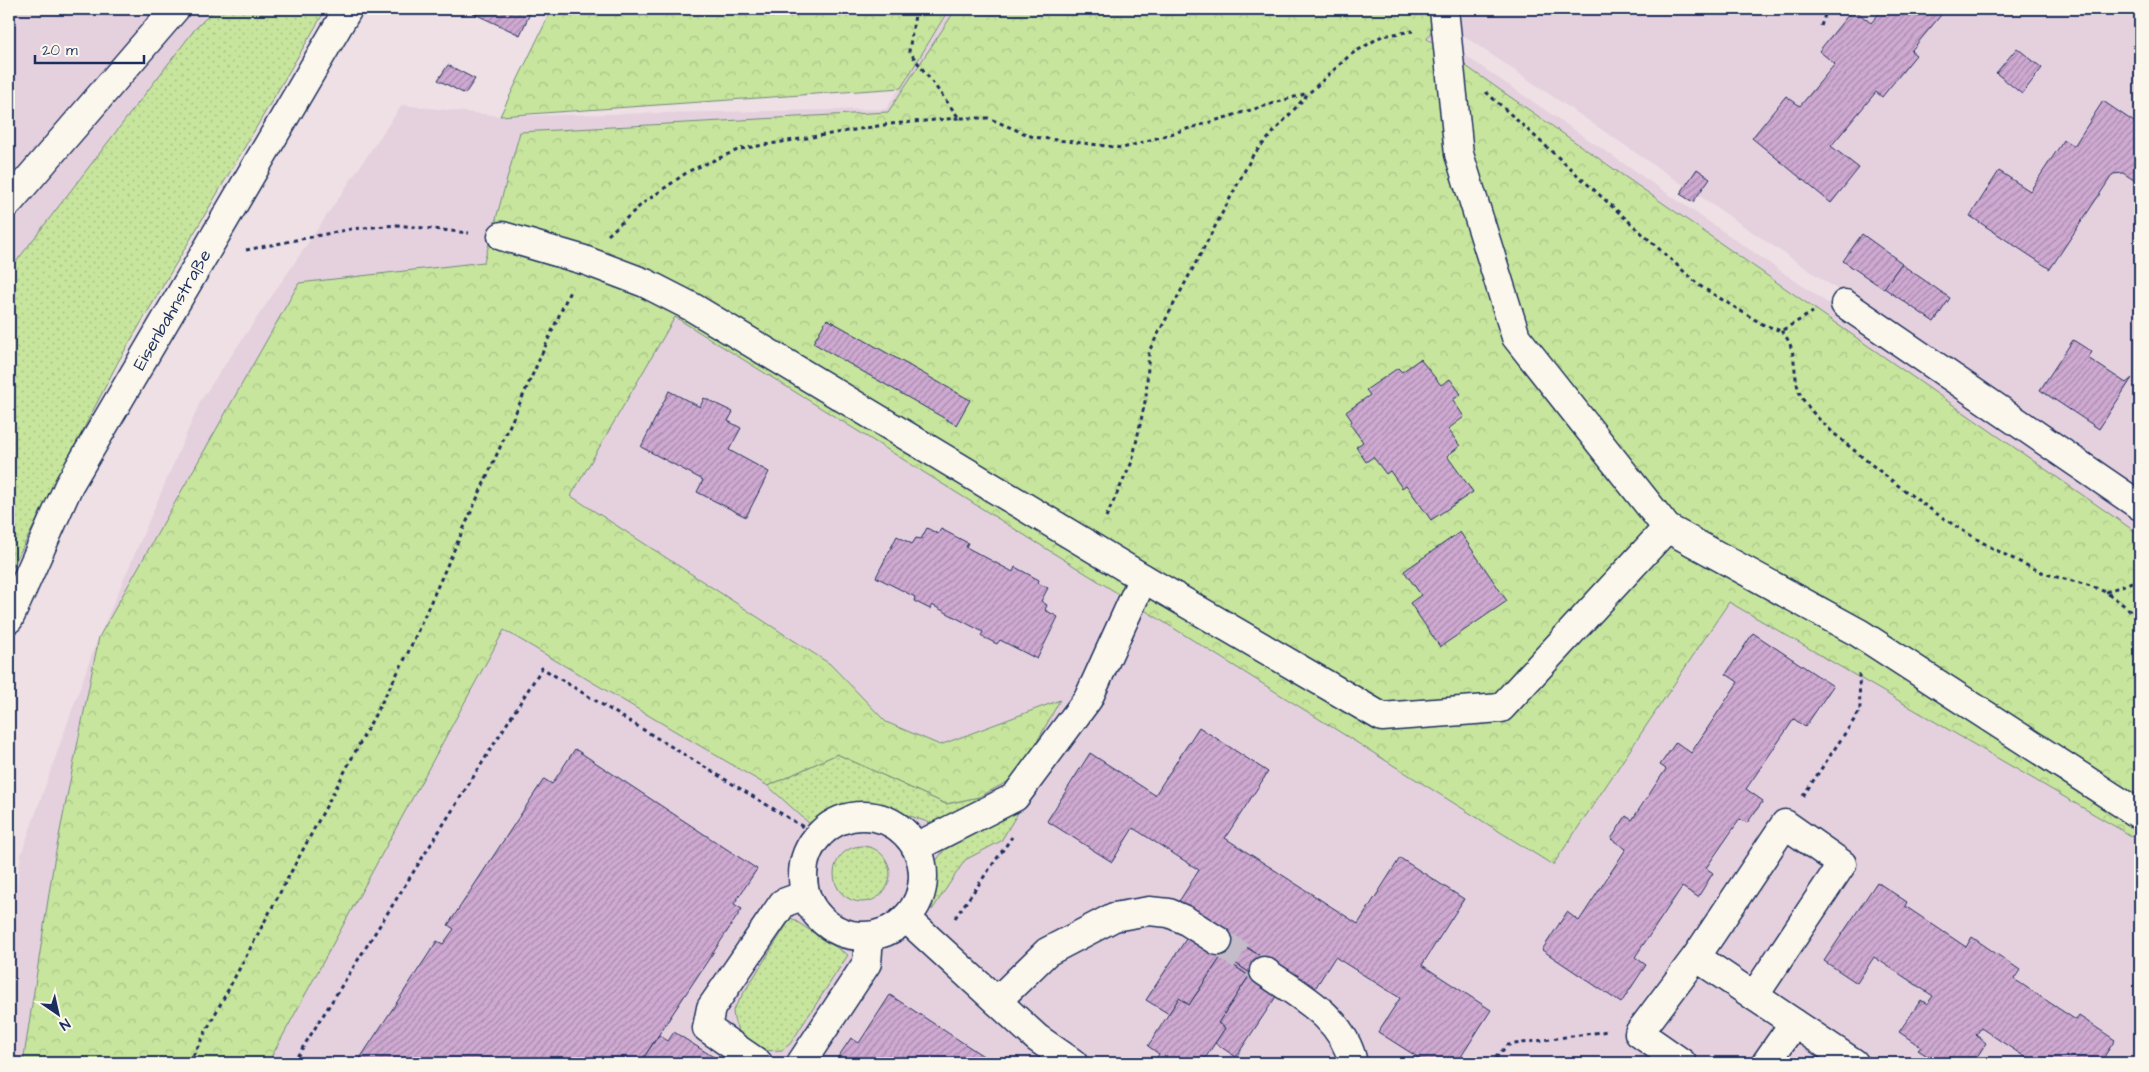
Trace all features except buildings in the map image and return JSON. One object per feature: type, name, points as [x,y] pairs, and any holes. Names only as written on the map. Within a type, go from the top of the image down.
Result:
[{"type":"street","points":[[10,196],[175,9]]},
{"type":"street","name":"Eisenbahnstraße","points":[[9,618],[69,485],[348,9]]},
{"type":"street","points":[[1444,9],[1460,154],[1516,337],[1667,528],[1859,633],[2140,815]]},
{"type":"street","points":[[502,236],[584,260],[645,283],[692,307],[1143,578],[1382,717],[1501,708],[1667,528]]},
{"type":"street","points":[[1845,304],[2140,506]]},
{"type":"street","points":[[916,847],[1015,797],[1088,699],[1143,578]]},
{"type":"street","points":[[870,816],[888,821],[904,832],[916,847],[922,865],[923,884],[917,903],[906,918],[890,931],[869,937],[848,935],[829,927],[814,913],[805,895],[802,874],[807,854],[818,836],[832,824],[850,817],[870,816]]},
{"type":"street","points":[[1682,1063],[1639,1033],[1696,957],[1785,824],[1842,864],[1754,996]]},
{"type":"street","points":[[758,1063],[707,1028],[711,1008],[783,903],[805,895]]},
{"type":"street","points":[[996,1001],[1048,952],[1114,917],[1149,911],[1169,914],[1185,920],[1218,941]]},
{"type":"street","points":[[906,918],[1037,1038],[1073,1063]]},
{"type":"street","points":[[801,1063],[867,963],[869,937]]},
{"type":"street","points":[[1696,957],[1854,1063]]},
{"type":"street","points":[[1264,971],[1326,1014],[1340,1031],[1350,1049],[1353,1063]]},
{"type":"street","points":[[1766,1063],[1794,1023]]},
{"type":"path","points":[[916,9],[909,51],[959,118]]},
{"type":"path","points":[[1821,26],[1827,9]]},
{"type":"path","points":[[1092,547],[1132,462],[1146,397],[1149,351],[1253,156],[1309,93],[1350,55],[1382,36],[1415,31]]},
{"type":"path","points":[[1451,75],[1466,79],[1491,95],[1700,286],[1762,324],[1781,331],[1788,337],[1792,347],[1799,392],[1820,420],[1854,451],[1970,538],[2037,570],[2106,592],[2140,618]]},
{"type":"path","points":[[189,1063],[407,655],[584,260],[642,204],[689,171],[740,149],[890,124],[959,118],[988,118],[1032,137],[1123,148],[1309,93]]},
{"type":"path","points":[[199,262],[351,229],[397,225],[502,236]]},
{"type":"path","points":[[1781,331],[1836,302],[1845,304]]},
{"type":"path","points":[[2106,592],[2140,579]]},
{"type":"path","points":[[293,1063],[542,668],[818,836]]},
{"type":"path","points":[[1785,824],[1860,711]]},
{"type":"path","points":[[936,945],[1012,836]]},
{"type":"path","points":[[1490,1063],[1508,1045],[1608,1030],[1639,1033]]},
{"type":"shaded area","points":[[9,9],[326,9],[118,362],[9,574]]},
{"type":"shaded area","points":[[951,9],[1453,9],[1438,37],[2140,516],[2140,1063],[9,1063],[9,945],[21,855],[93,651],[201,400],[402,105],[500,116],[886,109]]},
{"type":"shaded area","points":[[1466,9],[2140,9],[2140,495],[1455,30]]},
{"type":"green space","points":[[215,9],[326,9],[118,362],[9,574],[9,271],[195,29]]},
{"type":"green space","points":[[552,9],[949,9],[901,88],[500,116]]},
{"type":"green space","points":[[956,9],[1443,9],[1427,39],[2140,535],[2140,841],[1729,602],[1553,865],[675,317],[571,496],[830,664],[886,722],[940,745],[1060,700],[1018,776],[979,797],[946,804],[837,754],[768,786],[504,630],[268,1063],[23,1063],[54,861],[99,637],[299,283],[484,262],[520,132],[888,112]]},
{"type":"green space","points":[[837,754],[946,804],[979,797],[968,809],[936,825],[879,805],[838,808],[811,825],[768,786]]},
{"type":"green space","points":[[1019,811],[1001,841],[965,860],[932,910],[933,865],[944,850]]},
{"type":"green space","points":[[856,846],[868,846],[878,850],[886,858],[890,874],[886,890],[878,898],[868,902],[856,902],[846,898],[838,890],[834,880],[834,868],[838,858],[846,850]]},
{"type":"green space","points":[[791,918],[848,955],[790,1044],[782,1050],[762,1051],[738,1030],[733,1010]]},
{"type":"tunnel","points":[[1218,941],[1264,971]]}]
